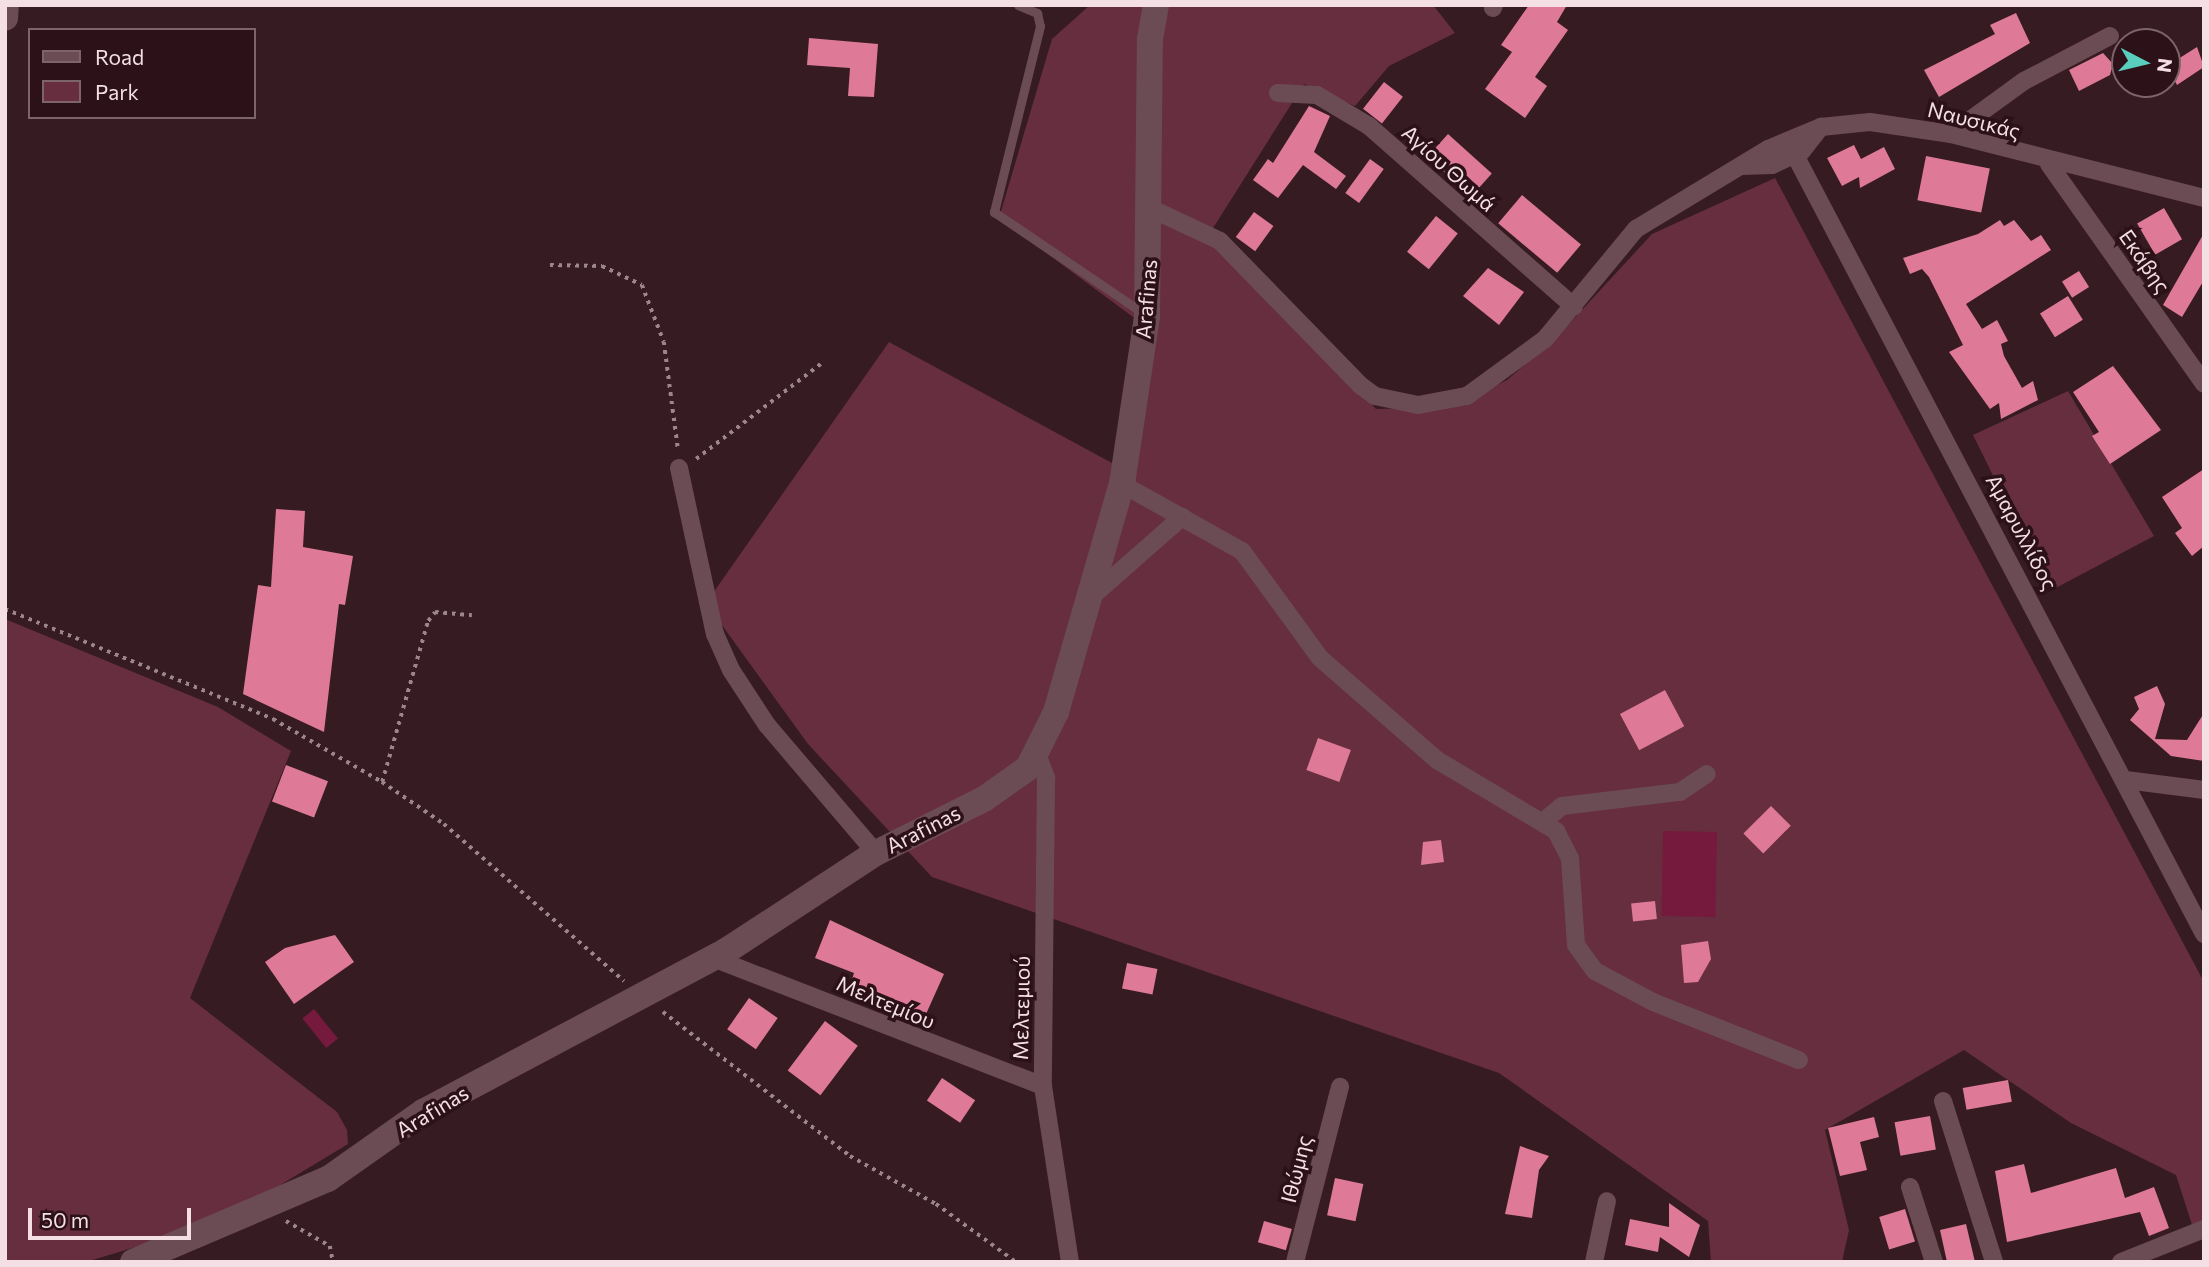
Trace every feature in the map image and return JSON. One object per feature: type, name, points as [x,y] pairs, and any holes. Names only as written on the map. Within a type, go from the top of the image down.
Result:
[{"type":"main road","points":[[5,18],[6,5]]},
{"type":"main road","name":"Arafinas","points":[[133,1262],[272,1207],[328,1180],[424,1112],[713,958],[876,853],[1008,785],[1037,754],[1090,598],[1122,484],[1147,316],[1152,209],[1150,38],[1156,5]]},
{"type":"street","points":[[1951,134],[2024,81],[2110,36]]},
{"type":"street","name":"Αγίου Θωμά","points":[[1278,93],[1317,95],[1369,126],[1574,307]]},
{"type":"street","name":"Ναυσικάς","points":[[1152,209],[1220,241],[1323,352],[1375,396],[1398,403],[1437,404],[1466,396],[1545,339],[1574,307],[1621,241],[1738,166],[1821,127],[1870,122],[1951,134],[2049,164],[2204,198]]},
{"type":"street","points":[[1738,166],[1772,165],[1795,155],[1821,127]]},
{"type":"street","name":"Αμαρυλλίδος","points":[[1795,155],[2126,780],[2204,934]]},
{"type":"street","name":"Εκάβης","points":[[2049,164],[2204,384]]},
{"type":"street","points":[[679,468],[715,634],[731,670],[767,724],[876,853]]},
{"type":"street","points":[[1122,484],[1242,551],[1320,658],[1437,761],[1544,821],[1566,847],[1576,945],[1595,971],[1653,1002],[1799,1059]]},
{"type":"street","points":[[1090,598],[1181,517]]},
{"type":"street","name":"Μελτεμιού","points":[[1037,754],[1046,778],[1043,1086],[1070,1262]]},
{"type":"street","points":[[1544,821],[1562,806],[1680,792],[1707,774]]},
{"type":"street","points":[[2126,780],[2204,790]]},
{"type":"street","name":"Μελτεμίου","points":[[713,958],[1043,1086]]},
{"type":"street","name":"Ιθώμης","points":[[1295,1262],[1340,1087]]},
{"type":"street","points":[[1943,1101],[1994,1262]]},
{"type":"street","points":[[1910,1186],[1934,1262]]},
{"type":"street","points":[[1594,1262],[1607,1201]]},
{"type":"street","points":[[2121,1262],[2204,1229]]},
{"type":"lane","points":[[1018,5],[1037,13],[1040,26],[994,212],[1147,316]]},
{"type":"path","points":[[550,265],[602,266],[642,285],[664,342],[679,468],[822,363]]},
{"type":"path","points":[[5,609],[272,719],[382,782],[444,824],[643,996],[850,1156],[936,1204],[1016,1262]]},
{"type":"path","points":[[382,782],[428,621],[435,612],[471,615]]},
{"type":"path","points":[[272,1207],[330,1246],[333,1262]]},
{"type":"green space","points":[[1090,5],[1433,5],[1455,33],[1389,66],[1355,106],[1304,84],[1208,236],[1376,409],[1452,407],[1507,380],[1556,338],[1652,234],[1775,178],[2204,982],[2204,1227],[2194,1231],[2176,1175],[2071,1123],[1964,1050],[1825,1130],[1849,1230],[1842,1262],[1711,1262],[1708,1221],[1499,1073],[932,877],[808,744],[706,603],[889,342],[1136,476],[1148,328],[999,218],[1052,39]]},
{"type":"green space","points":[[2068,391],[2154,536],[2050,591],[1973,435]]},
{"type":"green space","points":[[5,619],[218,707],[291,751],[190,998],[337,1112],[347,1130],[348,1144],[277,1187],[155,1241],[86,1262],[5,1262]]},
{"type":"shaded area","points":[[1663,831],[1717,832],[1716,917],[1662,916]]},
{"type":"shaded area","points":[[314,1009],[338,1039],[326,1048],[302,1018]]},
{"type":"building","points":[[1529,5],[1567,5],[1557,22],[1568,30],[1535,77],[1547,86],[1525,118],[1485,89],[1512,52],[1501,45]]},
{"type":"building","points":[[2016,13],[2030,43],[1939,97],[1924,70],[1995,34],[1990,25]]},
{"type":"building","points":[[809,38],[878,44],[874,97],[848,96],[850,68],[807,65]]},
{"type":"building","points":[[2197,47],[2204,67],[2181,82],[2181,57]]},
{"type":"building","points":[[2103,53],[2111,62],[2110,75],[2079,91],[2069,70]]},
{"type":"building","points":[[1384,82],[1403,97],[1382,124],[1363,109]]},
{"type":"building","points":[[1309,106],[1330,116],[1314,152],[1346,176],[1336,189],[1303,165],[1278,198],[1253,180],[1268,159],[1273,163]]},
{"type":"building","points":[[1448,134],[1492,173],[1471,197],[1427,157]]},
{"type":"building","points":[[1854,145],[1861,159],[1884,147],[1895,169],[1860,188],[1859,177],[1842,186],[1827,158]]},
{"type":"building","points":[[1926,156],[1990,168],[1981,213],[1917,200]]},
{"type":"building","points":[[1370,159],[1384,169],[1359,203],[1345,193]]},
{"type":"building","points":[[1522,195],[1581,244],[1557,273],[1498,223]]},
{"type":"building","points":[[2164,208],[2182,239],[2155,255],[2137,224]]},
{"type":"building","points":[[1254,212],[1273,226],[1255,251],[1236,237]]},
{"type":"building","points":[[1436,216],[1458,234],[1429,269],[1407,252]]},
{"type":"building","points":[[2000,220],[2004,226],[2014,220],[2031,241],[2041,235],[2051,250],[1966,304],[1982,329],[1997,320],[2008,341],[2001,344],[2004,356],[2022,388],[2033,381],[2038,400],[2001,419],[1999,403],[1990,409],[1949,352],[1963,345],[1929,277],[1922,269],[1910,274],[1903,258],[1978,234]]},
{"type":"building","points":[[2204,233],[2204,280],[2182,317],[2163,305]]},
{"type":"building","points":[[1488,268],[1524,292],[1499,325],[1463,296]]},
{"type":"building","points":[[2079,271],[2089,287],[2072,298],[2062,282]]},
{"type":"building","points":[[2068,296],[2083,320],[2055,337],[2040,313]]},
{"type":"building","points":[[2113,366],[2161,430],[2110,464],[2092,436],[2099,432],[2073,392]]},
{"type":"building","points":[[2204,469],[2204,546],[2192,556],[2175,533],[2182,528],[2162,497]]},
{"type":"building","points":[[276,509],[305,511],[303,547],[353,556],[345,605],[339,604],[324,732],[243,694],[258,585],[271,587]]},
{"type":"building","points":[[2157,686],[2165,704],[2155,739],[2187,740],[2204,713],[2204,761],[2171,756],[2130,720],[2139,709],[2134,697]]},
{"type":"building","points":[[1665,690],[1684,726],[1639,750],[1620,714]]},
{"type":"building","points":[[1318,738],[1351,750],[1339,782],[1306,770]]},
{"type":"building","points":[[286,765],[328,781],[314,818],[272,801]]},
{"type":"building","points":[[1771,806],[1791,826],[1763,853],[1743,834]]},
{"type":"building","points":[[1441,840],[1444,862],[1421,865],[1423,842]]},
{"type":"building","points":[[1655,901],[1657,919],[1633,921],[1631,904]]},
{"type":"building","points":[[830,920],[944,974],[922,1023],[890,1009],[893,1001],[850,986],[854,973],[815,958]]},
{"type":"building","points":[[335,935],[354,962],[294,1004],[265,962],[285,948]]},
{"type":"building","points":[[1708,941],[1711,959],[1698,982],[1684,983],[1681,945]]},
{"type":"building","points":[[1127,963],[1157,969],[1152,994],[1122,989]]},
{"type":"building","points":[[749,998],[778,1018],[756,1049],[727,1029]]},
{"type":"building","points":[[825,1021],[858,1046],[820,1095],[788,1071]]},
{"type":"building","points":[[942,1078],[975,1100],[960,1123],[927,1100]]},
{"type":"building","points":[[2008,1080],[2012,1102],[1967,1110],[1963,1088]]},
{"type":"building","points":[[1930,1116],[1936,1149],[1900,1156],[1895,1122]]},
{"type":"building","points":[[1874,1117],[1879,1137],[1860,1142],[1867,1170],[1840,1176],[1828,1128]]},
{"type":"building","points":[[1520,1146],[1549,1156],[1539,1170],[1532,1218],[1505,1214]]},
{"type":"building","points":[[2024,1164],[2031,1193],[2116,1168],[2125,1198],[2154,1187],[2169,1228],[2149,1236],[2140,1212],[2007,1242],[1995,1171]]},
{"type":"building","points":[[1335,1178],[1363,1184],[1355,1221],[1327,1215]]},
{"type":"building","points":[[1669,1203],[1700,1225],[1689,1257],[1660,1237],[1658,1252],[1625,1245],[1630,1219],[1669,1227]]},
{"type":"building","points":[[1905,1209],[1915,1242],[1889,1249],[1879,1217]]},
{"type":"building","points":[[1264,1221],[1292,1229],[1286,1250],[1258,1242]]},
{"type":"building","points":[[1966,1224],[1975,1262],[1947,1262],[1940,1230]]}]
